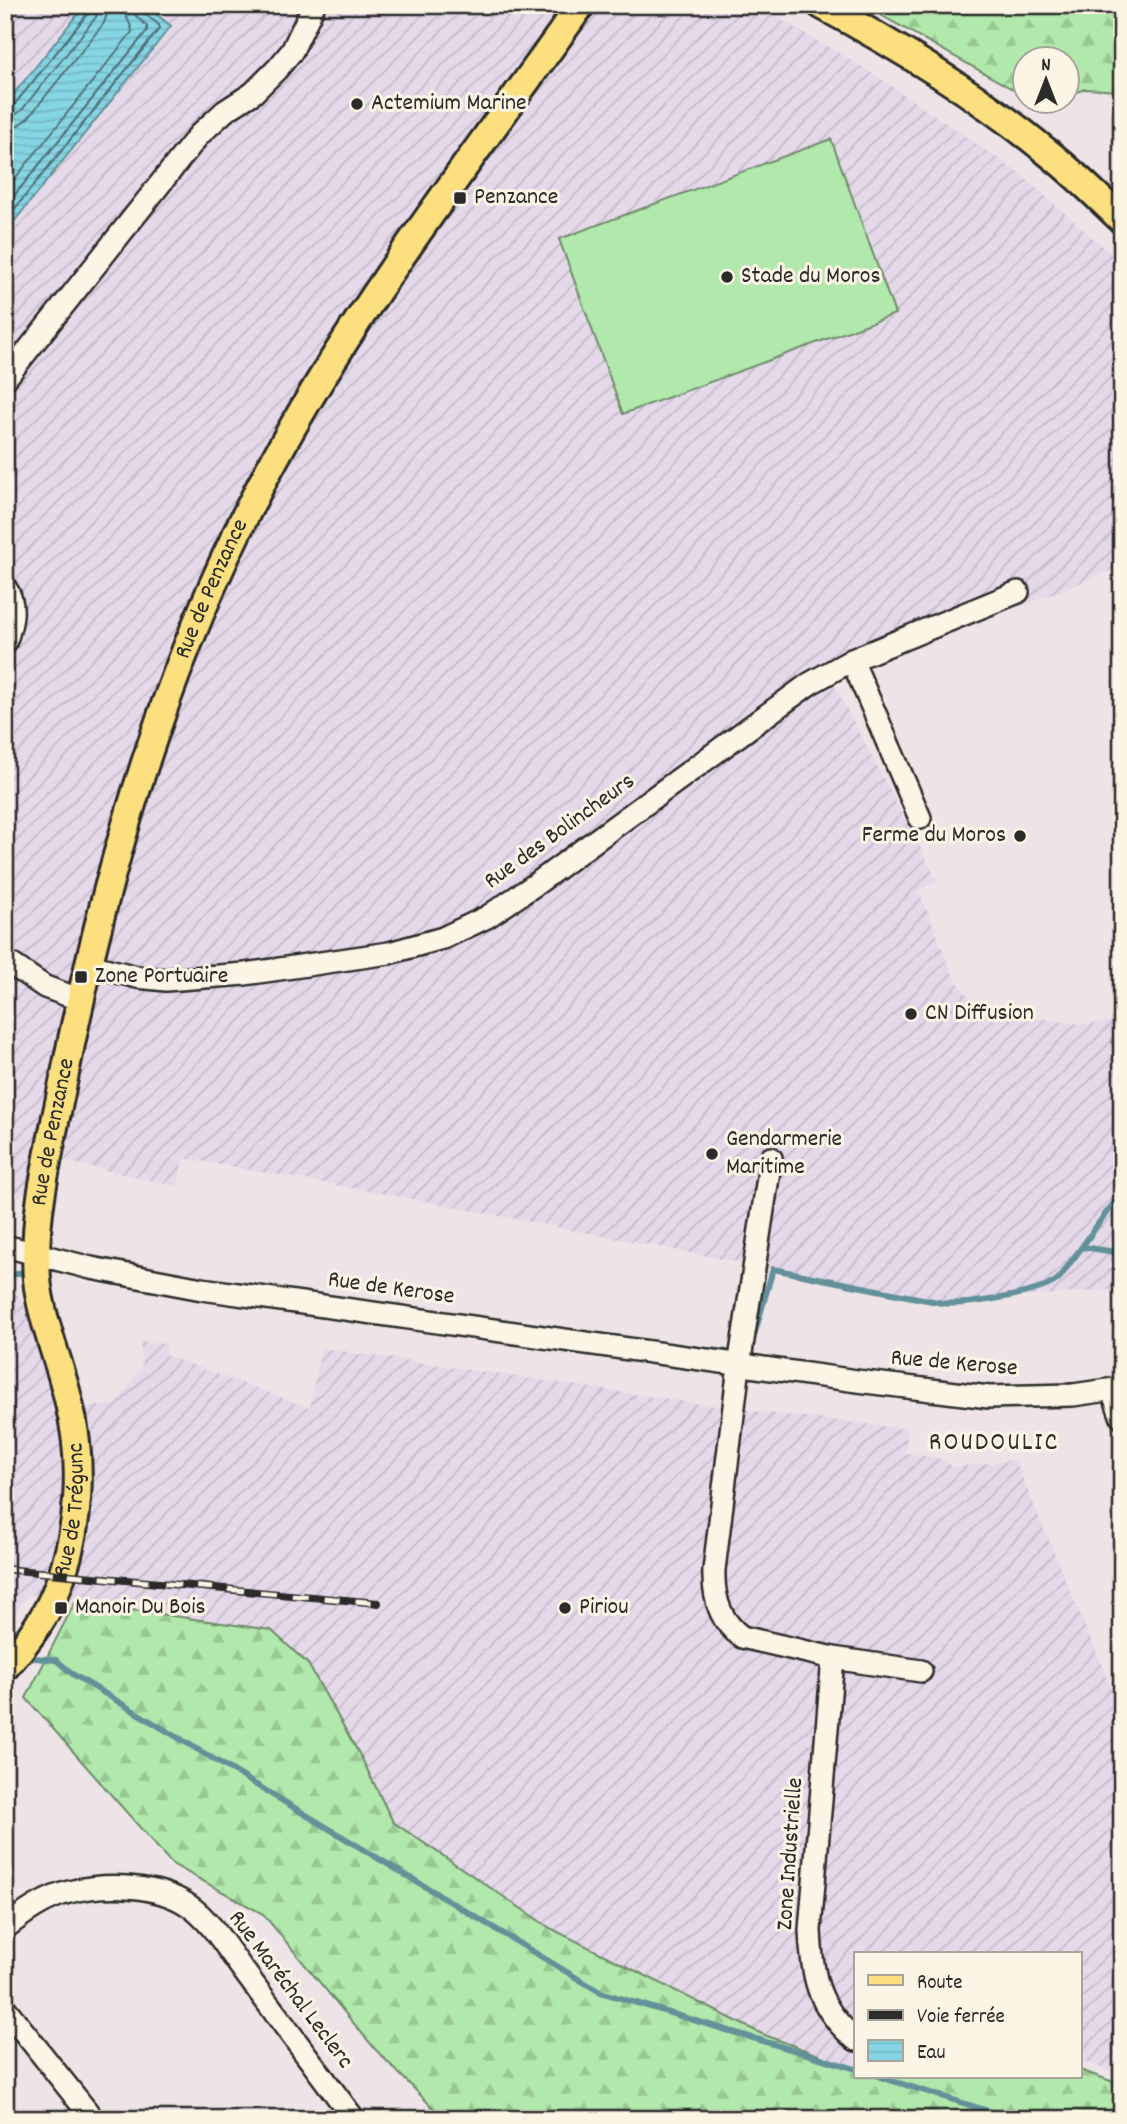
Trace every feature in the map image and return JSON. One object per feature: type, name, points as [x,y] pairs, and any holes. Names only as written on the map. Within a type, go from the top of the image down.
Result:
[{"type":"main road","name":"Rue de Penzance","points":[[36,1256],[48,1158],[109,879],[149,746],[188,643],[239,527],[289,434],[349,335],[581,5]]},
{"type":"main road","points":[[821,5],[933,71],[1010,124],[1046,150],[1122,220]]},
{"type":"main road","name":"Rue de Trégunc","points":[[5,1667],[39,1622],[55,1595],[70,1549],[77,1500],[77,1463],[71,1407],[40,1294],[36,1256]]},
{"type":"street","points":[[14,366],[199,135],[225,111],[253,93],[292,51],[314,5]]},
{"type":"street","points":[[5,587],[13,605],[5,643]]},
{"type":"street","name":"Rue des Bolincheurs","points":[[89,965],[137,977],[166,980],[245,975],[389,953],[443,938],[487,917],[526,891],[809,684],[852,660],[1018,592]]},
{"type":"street","points":[[852,660],[920,818]]},
{"type":"street","points":[[5,960],[45,987],[81,1000]]},
{"type":"street","points":[[771,1158],[739,1366],[715,1570],[717,1603],[733,1631],[742,1637],[833,1658],[921,1671]]},
{"type":"street","name":"Rue de Kerose","points":[[5,1246],[36,1256],[202,1289],[739,1366],[989,1397],[1073,1395],[1117,1389]]},
{"type":"street","points":[[1117,1389],[1122,1418]]},
{"type":"street","name":"Zone Industrielle","points":[[833,1658],[810,1930],[811,1959],[816,1984],[825,2005],[840,2026],[854,2038]]},
{"type":"street","name":"Rue Maréchal Leclerc","points":[[5,1928],[23,1913],[70,1892],[146,1889],[189,1906],[218,1937],[354,2119]]},
{"type":"street","points":[[5,2008],[93,2119]]},
{"type":"shaded area","points":[[5,5],[756,5],[872,73],[1019,173],[1122,264],[1122,566],[832,681],[937,880],[919,891],[953,976],[972,1001],[996,1013],[1081,1024],[1122,1022],[1122,1289],[932,1303],[835,1285],[799,1274],[397,1196],[183,1158],[178,1186],[36,1155],[29,1187],[5,1209]]},
{"type":"shaded area","points":[[5,1279],[23,1302],[43,1359],[55,1408],[116,1405],[142,1367],[140,1342],[166,1344],[165,1355],[310,1408],[321,1348],[735,1409],[908,1429],[905,1453],[938,1458],[954,1467],[1015,1460],[1122,1714],[1122,2075],[1082,2061],[1082,1952],[854,1952],[854,2078],[873,2087],[762,2035],[550,1928],[393,1822],[361,1757],[308,1664],[271,1630],[28,1594],[5,1626]]},
{"type":"green space","points":[[863,5],[1122,5],[1122,91],[1082,90],[1082,46],[1012,46],[1012,89]]},
{"type":"green space","name":"Stade du Moros","points":[[831,139],[895,314],[623,414],[559,239]]},
{"type":"green space","points":[[75,1602],[271,1630],[308,1664],[361,1757],[393,1822],[550,1928],[762,2034],[854,2068],[854,2078],[1082,2078],[1082,2071],[1122,2085],[1122,2119],[444,2119],[375,2049],[263,1914],[172,1864],[26,1698]]},
{"type":"water","points":[[85,5],[145,5],[171,26],[5,233],[5,105]]},
{"type":"waterway","points":[[752,1343],[773,1269],[942,1303],[967,1303],[1001,1298],[1035,1290],[1059,1278],[1122,1194]]},
{"type":"waterway","points":[[1083,1247],[1122,1253]]},
{"type":"waterway","points":[[5,1277],[30,1270]]},
{"type":"waterway","points":[[712,1350],[736,1353]]},
{"type":"waterway","points":[[24,1657],[56,1660],[74,1675],[600,1992],[854,2068]]},
{"type":"waterway","points":[[883,2078],[1014,2119]]},
{"type":"railway","points":[[5,1569],[378,1603]]},
{"type":"place","name":"Actemium Marine","points":[[357,104]]},
{"type":"place","name":"Penzance","points":[[460,198]]},
{"type":"place","name":"Stade du Moros","points":[[727,277]]},
{"type":"place","name":"Ferme du Moros","points":[[1020,836]]},
{"type":"place","name":"Zone Portuaire","points":[[81,977]]},
{"type":"place","name":"CN Diffusion","points":[[911,1014]]},
{"type":"place","name":"Gendarmerie Maritime","points":[[712,1154]]},
{"type":"place","name":"Manoir Du Bois","points":[[61,1608]]},
{"type":"place","name":"Piriou","points":[[565,1608]]},
{"type":"district","name":"ROUDOULIC","points":[[994,1443]]}]
